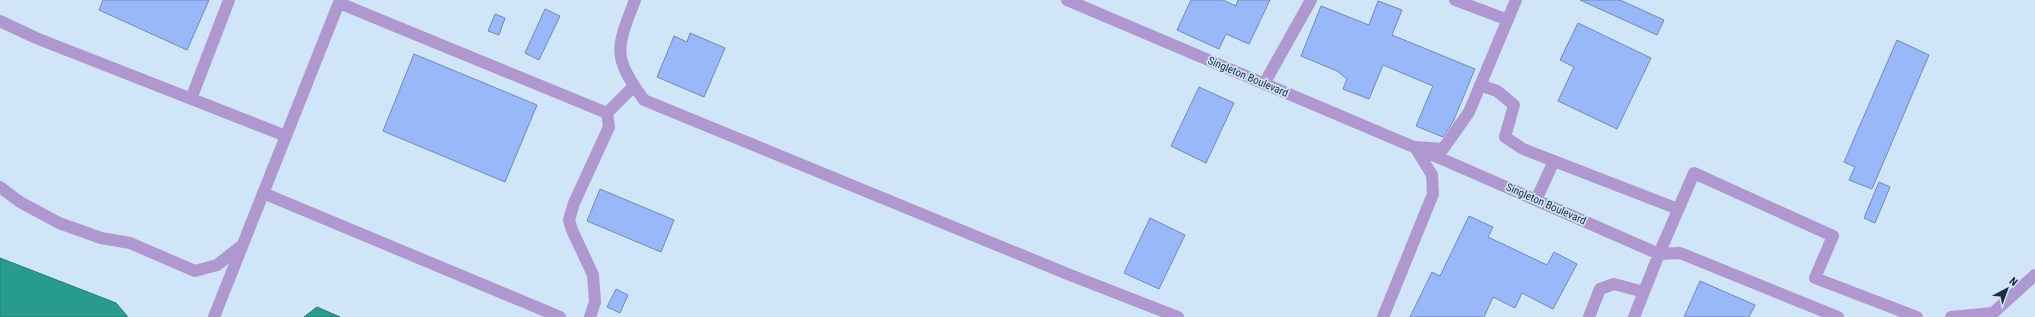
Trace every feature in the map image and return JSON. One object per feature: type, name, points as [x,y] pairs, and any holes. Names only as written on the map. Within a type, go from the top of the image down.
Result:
[{"type":"lane","points":[[192,99],[228,0]]},
{"type":"lane","points":[[635,0],[622,32],[619,52],[628,78],[644,100],[1062,272],[1178,317]]},
{"type":"lane","name":"Singleton Boulevard","points":[[1067,0],[1415,148],[1659,254]]},
{"type":"lane","points":[[1264,84],[1311,0]]},
{"type":"lane","points":[[1455,0],[1508,20]]},
{"type":"lane","points":[[1415,148],[1443,149],[1469,112],[1516,0]]},
{"type":"lane","points":[[214,317],[339,2],[607,113]]},
{"type":"lane","points":[[0,21],[36,38],[286,136]]},
{"type":"lane","points":[[607,113],[634,86]]},
{"type":"lane","points":[[1480,86],[1497,90],[1514,105],[1505,137],[1523,149],[1678,209]]},
{"type":"lane","points":[[590,317],[596,302],[593,275],[572,230],[569,220],[574,203],[609,127],[607,113]]},
{"type":"lane","points":[[1383,317],[1433,194],[1432,175],[1415,148]]},
{"type":"lane","points":[[1536,200],[1554,161]]},
{"type":"lane","points":[[1634,317],[1694,173],[1833,236],[1815,278],[1917,317]]},
{"type":"lane","points":[[0,187],[20,202],[59,223],[101,238],[130,243],[195,271],[217,265],[233,255],[242,245]]},
{"type":"lane","points":[[263,193],[560,317]]},
{"type":"lane","points":[[1659,254],[1680,253],[1838,317]]},
{"type":"lane","points":[[1951,317],[1993,313],[2035,275]]},
{"type":"lane","points":[[1589,317],[1600,289],[1614,284],[1644,292]]},
{"type":"lane","points":[[1805,317],[1809,305]]},
{"type":"shaded area","points":[[0,258],[116,303],[128,317],[0,317]]},
{"type":"shaded area","points":[[317,307],[340,317],[304,317]]},
{"type":"building","points":[[103,0],[209,0],[187,50],[99,10]]},
{"type":"building","points":[[1191,0],[1223,0],[1236,6],[1238,0],[1270,0],[1249,44],[1226,34],[1219,49],[1177,30]]},
{"type":"building","points":[[1580,0],[1620,0],[1664,20],[1657,35]]},
{"type":"building","points":[[1378,1],[1402,10],[1392,35],[1475,69],[1453,122],[1443,137],[1416,126],[1433,86],[1383,65],[1369,99],[1343,89],[1347,79],[1337,71],[1301,56],[1321,6],[1369,25]]},
{"type":"building","points":[[545,9],[560,16],[539,60],[525,53]]},
{"type":"building","points":[[495,14],[505,18],[499,35],[488,31]]},
{"type":"building","points":[[1578,23],[1651,58],[1617,129],[1558,101],[1574,67],[1560,60]]},
{"type":"building","points":[[690,33],[725,48],[704,97],[657,77],[674,36],[687,42]]},
{"type":"building","points":[[1897,40],[1929,55],[1872,189],[1849,180],[1855,167],[1844,162]]},
{"type":"building","points":[[414,54],[537,105],[505,182],[383,131]]},
{"type":"building","points":[[1199,87],[1234,103],[1206,163],[1171,146]]},
{"type":"building","points":[[1879,182],[1890,187],[1875,223],[1864,218]]},
{"type":"building","points":[[600,189],[674,220],[661,252],[587,221]]},
{"type":"building","points":[[1469,216],[1493,227],[1488,237],[1547,265],[1554,252],[1577,264],[1553,309],[1522,293],[1515,308],[1493,297],[1484,317],[1410,317],[1432,272],[1440,276]]},
{"type":"building","points":[[1150,218],[1185,235],[1159,289],[1124,273]]},
{"type":"building","points":[[1700,281],[1755,305],[1749,317],[1684,317]]},
{"type":"building","points":[[616,289],[628,295],[620,313],[607,307]]}]
